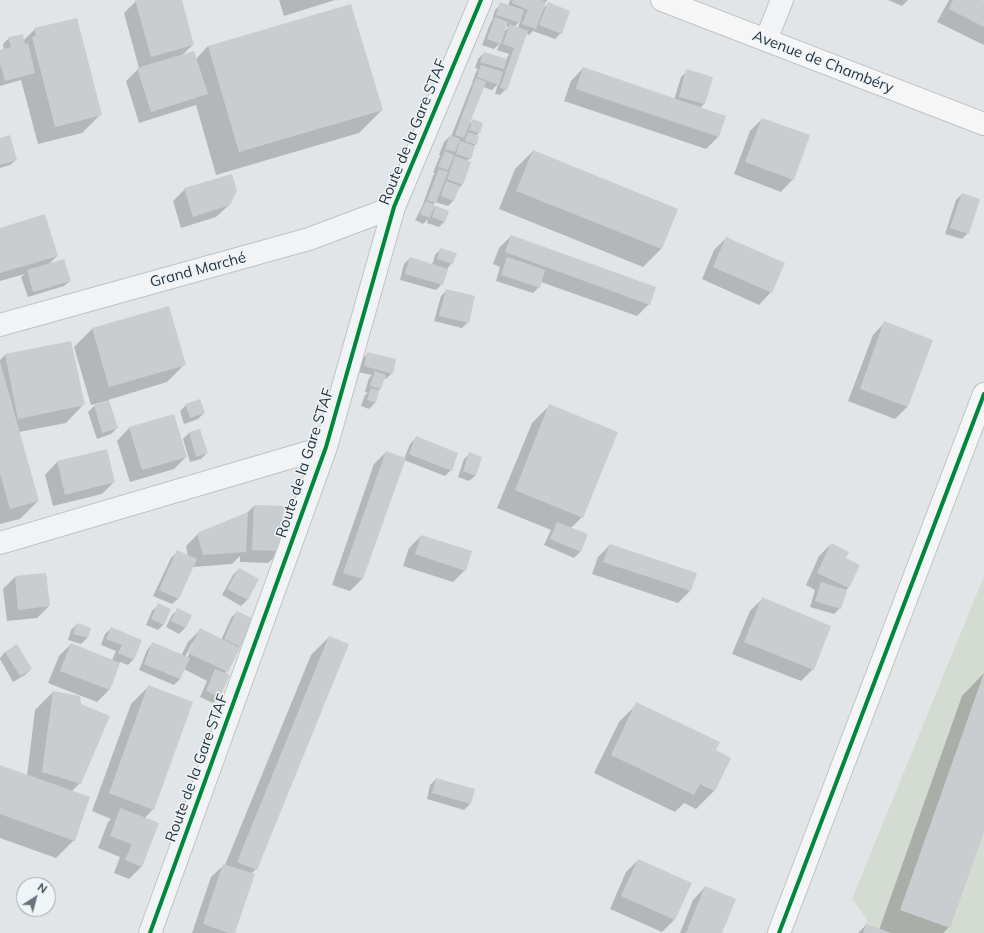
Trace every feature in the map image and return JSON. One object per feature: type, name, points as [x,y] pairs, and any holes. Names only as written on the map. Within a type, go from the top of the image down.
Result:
[{"type":"street","name":"Route de la Gare STAF","points":[[150,933],[326,447],[394,207],[481,0]]},
{"type":"street","name":"Avenue de Chambéry","points":[[662,0],[984,124]]},
{"type":"street","points":[[766,40],[782,0]]},
{"type":"street","name":"Grand Marché","points":[[0,325],[309,239],[394,207]]},
{"type":"street","points":[[779,933],[984,394]]},
{"type":"street","points":[[0,543],[326,447]]},
{"type":"shaded area","points":[[984,576],[984,933],[862,933],[867,919],[852,899]]},
{"type":"building","points":[[135,0],[182,0],[194,45],[151,57]]},
{"type":"building","points":[[513,0],[541,0],[546,2],[536,29],[522,24],[528,10],[512,3]]},
{"type":"building","points":[[953,0],[984,1],[984,27],[949,9]]},
{"type":"building","points":[[500,2],[524,10],[520,23],[496,15]]},
{"type":"building","points":[[548,2],[570,11],[562,34],[539,25]]},
{"type":"building","points":[[351,4],[383,110],[239,152],[208,46]]},
{"type":"building","points":[[495,17],[508,22],[501,44],[487,39]]},
{"type":"building","points":[[77,18],[102,115],[55,127],[32,37],[36,36],[34,28]]},
{"type":"building","points":[[510,24],[528,31],[507,90],[500,88],[514,48],[503,44]]},
{"type":"building","points":[[23,34],[25,44],[28,43],[35,73],[5,81],[0,63],[0,50],[11,47],[8,37]]},
{"type":"building","points":[[194,51],[208,94],[151,112],[137,68]]},
{"type":"building","points":[[484,52],[507,59],[504,69],[480,62]]},
{"type":"building","points":[[481,65],[503,72],[499,85],[477,77]]},
{"type":"building","points":[[583,67],[726,116],[719,137],[576,89]]},
{"type":"building","points":[[686,69],[713,77],[705,104],[679,97]]},
{"type":"building","points":[[476,78],[486,82],[464,138],[455,135]]},
{"type":"building","points":[[762,118],[810,135],[794,180],[745,162]]},
{"type":"building","points":[[473,119],[483,123],[480,133],[469,130]]},
{"type":"building","points":[[468,132],[479,136],[477,145],[465,141]]},
{"type":"building","points":[[10,135],[17,160],[0,165],[0,138]]},
{"type":"building","points":[[450,135],[460,139],[455,152],[445,149]]},
{"type":"building","points":[[460,141],[475,146],[471,159],[456,154]]},
{"type":"building","points":[[533,150],[678,209],[662,249],[516,191]]},
{"type":"building","points":[[445,151],[454,155],[448,170],[438,167]]},
{"type":"building","points":[[455,156],[471,162],[463,185],[447,179]]},
{"type":"building","points":[[439,169],[448,172],[436,203],[427,200]]},
{"type":"building","points":[[232,174],[237,191],[230,205],[193,217],[184,188]]},
{"type":"building","points":[[446,181],[460,186],[454,201],[441,196]]},
{"type":"building","points":[[962,193],[980,199],[969,234],[950,228]]},
{"type":"building","points":[[426,201],[435,205],[430,218],[420,214]]},
{"type":"building","points":[[436,206],[449,211],[445,222],[432,217]]},
{"type":"building","points":[[45,214],[58,256],[0,273],[0,228]]},
{"type":"building","points":[[511,235],[656,287],[650,305],[505,252]]},
{"type":"building","points":[[726,237],[785,263],[772,293],[713,267]]},
{"type":"building","points":[[440,248],[457,253],[453,264],[437,259]]},
{"type":"building","points":[[410,257],[448,269],[443,285],[405,274]]},
{"type":"building","points":[[507,257],[545,270],[540,288],[501,275]]},
{"type":"building","points":[[64,259],[71,281],[33,292],[27,270]]},
{"type":"building","points":[[446,289],[475,296],[469,323],[439,316]]},
{"type":"building","points":[[169,306],[186,365],[109,387],[92,328]]},
{"type":"building","points":[[884,321],[933,340],[908,407],[860,389]]},
{"type":"building","points":[[71,341],[85,405],[18,419],[5,354]]},
{"type":"building","points":[[367,352],[396,359],[393,374],[364,366]]},
{"type":"building","points":[[0,362],[39,501],[10,509],[0,473]]},
{"type":"building","points":[[375,371],[386,375],[381,389],[370,386]]},
{"type":"building","points":[[371,388],[379,391],[376,403],[367,400]]},
{"type":"building","points":[[200,399],[205,413],[190,418],[185,404]]},
{"type":"building","points":[[109,400],[118,428],[102,433],[94,405]]},
{"type":"building","points":[[549,404],[618,432],[583,518],[515,490]]},
{"type":"building","points":[[174,414],[187,457],[142,470],[129,427]]},
{"type":"building","points":[[200,429],[208,453],[196,457],[189,432]]},
{"type":"building","points":[[416,436],[458,453],[452,471],[409,454]]},
{"type":"building","points":[[107,449],[115,482],[65,495],[57,461]]},
{"type":"building","points":[[386,451],[406,458],[363,579],[343,573]]},
{"type":"building","points":[[469,452],[482,457],[476,476],[463,471]]},
{"type":"building","points":[[254,505],[284,506],[282,551],[252,550]]},
{"type":"building","points":[[248,512],[246,552],[203,555],[197,533]]},
{"type":"building","points":[[557,522],[588,534],[581,552],[550,539]]},
{"type":"building","points":[[421,535],[472,551],[466,571],[415,554]]},
{"type":"building","points":[[831,543],[849,552],[846,558],[860,565],[849,588],[817,573]]},
{"type":"building","points":[[610,544],[697,573],[691,591],[603,562]]},
{"type":"building","points":[[177,550],[197,559],[179,599],[159,590]]},
{"type":"building","points":[[239,568],[259,579],[248,600],[227,589]]},
{"type":"building","points":[[46,573],[50,606],[18,610],[15,576]]},
{"type":"building","points":[[821,582],[847,590],[841,609],[815,601]]},
{"type":"building","points":[[762,597],[831,626],[814,670],[744,642]]},
{"type":"building","points":[[158,603],[171,609],[164,625],[151,619]]},
{"type":"building","points":[[177,608],[192,615],[186,628],[171,621]]},
{"type":"building","points":[[237,611],[254,619],[241,647],[224,639]]},
{"type":"building","points":[[77,623],[91,628],[88,638],[73,634]]},
{"type":"building","points":[[111,627],[142,640],[134,660],[118,653],[122,645],[106,639]]},
{"type":"building","points":[[200,628],[240,648],[228,672],[188,653]]},
{"type":"building","points":[[329,636],[349,644],[257,870],[237,862]]},
{"type":"building","points":[[152,642],[190,658],[180,679],[144,664]]},
{"type":"building","points":[[71,643],[120,663],[110,690],[60,671]]},
{"type":"building","points":[[17,644],[32,669],[20,676],[5,652]]},
{"type":"building","points":[[215,669],[230,675],[220,697],[206,691]]},
{"type":"building","points":[[984,673],[984,832],[950,928],[900,910]]},
{"type":"building","points":[[148,685],[193,702],[154,810],[109,793]]},
{"type":"building","points":[[53,691],[80,696],[81,704],[110,716],[81,784],[42,772]]},
{"type":"building","points":[[636,702],[720,742],[716,750],[731,758],[715,791],[700,784],[694,795],[611,755]]},
{"type":"building","points":[[0,765],[90,797],[75,841],[0,814]]},
{"type":"building","points":[[436,778],[475,789],[471,804],[432,793]]},
{"type":"building","points":[[120,808],[159,823],[142,867],[125,860],[132,844],[110,836]]},
{"type":"building","points":[[638,859],[692,883],[675,920],[621,896]]},
{"type":"building","points":[[223,864],[255,874],[235,933],[228,933],[203,924]]},
{"type":"building","points":[[705,886],[736,899],[722,933],[686,933]]},
{"type":"building","points":[[866,924],[891,933],[863,933]]},
{"type":"cycle path","points":[[150,933],[326,447],[394,207],[481,0]]},
{"type":"cycle path","points":[[779,933],[984,394]]}]
